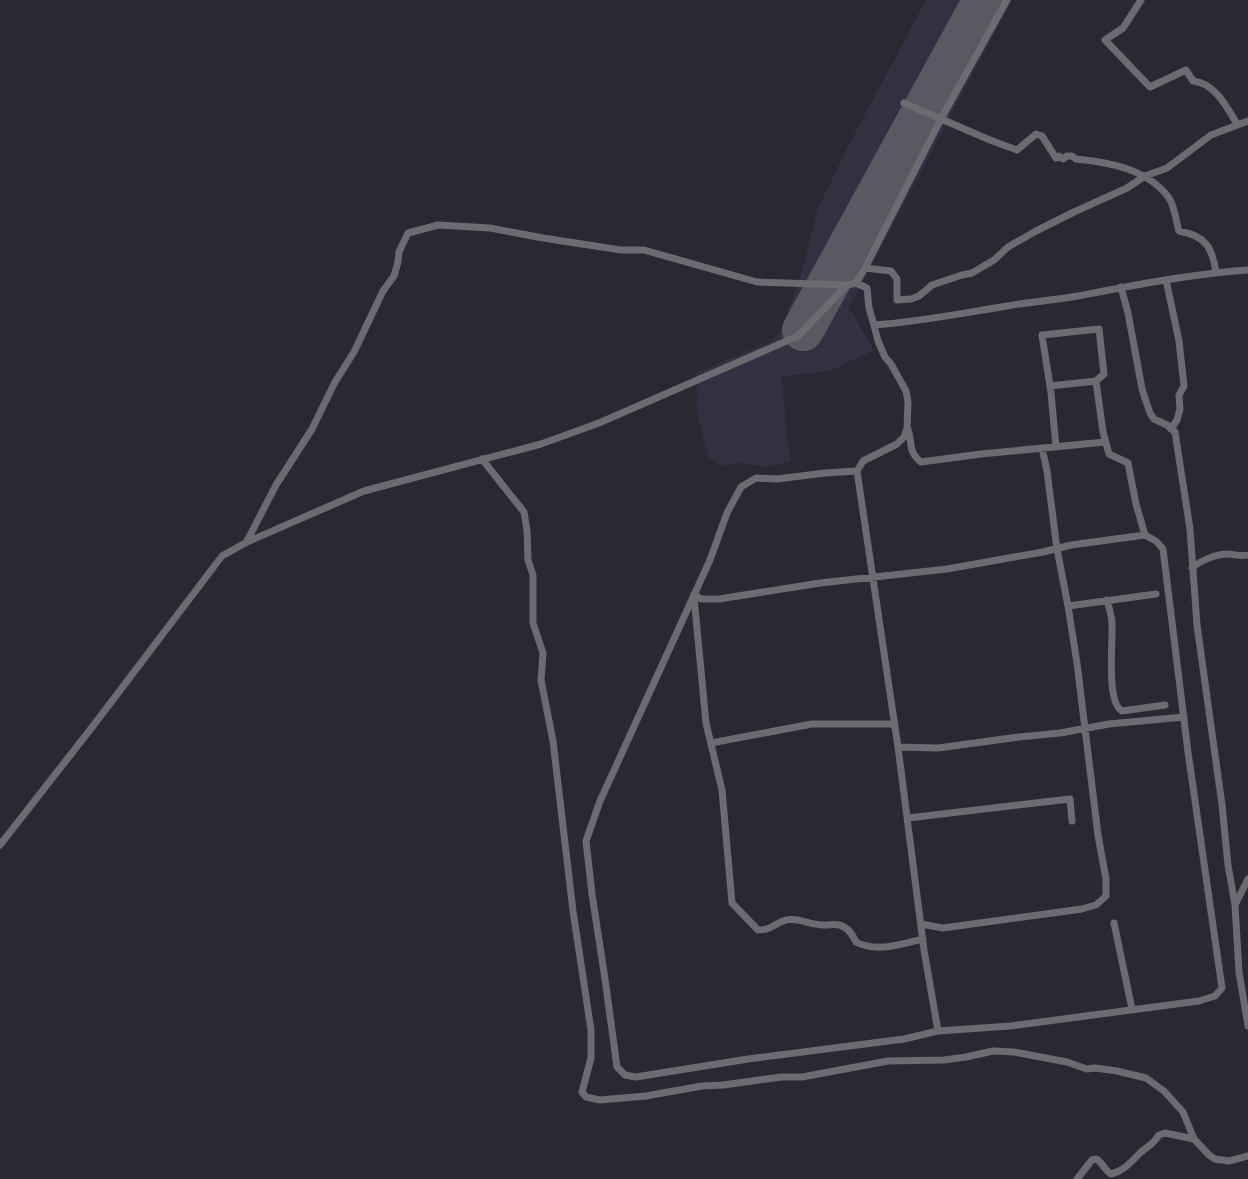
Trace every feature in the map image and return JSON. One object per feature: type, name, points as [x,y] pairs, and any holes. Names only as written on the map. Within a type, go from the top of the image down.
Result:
[{"type":"street","points":[[856,283],[941,119],[1007,0]]},
{"type":"street","points":[[1141,0],[1123,28],[1105,40],[1150,87],[1186,70],[1193,81],[1202,82],[1212,88],[1238,124]]},
{"type":"street","points":[[904,102],[1017,150],[1036,134],[1042,136],[1056,158],[1058,156],[1063,159],[1067,156],[1072,156],[1076,159],[1114,164],[1145,176],[1170,200],[1179,232],[1196,236],[1208,245],[1213,255],[1216,272]]},
{"type":"street","points":[[865,268],[880,268],[891,271],[897,279],[897,300],[911,299],[919,296],[932,285],[972,273],[994,260],[1008,247],[1036,231],[1127,188],[1145,176],[1168,168],[1211,135],[1248,121]]},
{"type":"street","points":[[247,542],[276,485],[312,429],[335,382],[354,352],[384,291],[394,276],[399,252],[408,233],[438,225],[490,228],[621,250],[644,250],[757,282],[847,285],[856,283],[867,288],[869,308],[878,341],[885,357],[906,391],[910,448],[921,462],[1105,442]]},
{"type":"street","points":[[874,325],[937,318],[1216,272],[1248,270]]},
{"type":"street","points":[[1166,280],[1178,341],[1184,386],[1179,395],[1180,409],[1178,420],[1171,429]]},
{"type":"street","points":[[0,845],[222,556],[247,542],[364,491],[541,444],[599,423],[798,336],[847,285]]},
{"type":"street","points":[[1121,287],[1128,313],[1142,389],[1150,413],[1154,419],[1167,424],[1175,432],[1190,529],[1197,625],[1222,805],[1228,865],[1235,905],[1239,972],[1248,1026]]},
{"type":"street","points":[[1050,386],[1096,381],[1104,374],[1099,329],[1042,335],[1050,386],[1056,447]]},
{"type":"street","points":[[857,471],[825,473],[777,480],[756,478],[741,487],[727,513],[710,560],[600,801],[586,841],[616,1067],[625,1075],[636,1077],[748,1059],[904,1039],[938,1031],[1010,1026],[1200,1001],[1215,996],[1222,988],[1184,717],[1163,549],[1145,535],[1136,504],[1128,463],[1109,454],[1105,442],[1096,381]]},
{"type":"street","points":[[908,428],[904,437],[897,444],[863,461],[857,471],[874,576],[923,939],[938,1031]]},
{"type":"street","points":[[921,924],[943,928],[1082,909],[1096,905],[1106,896],[1106,879],[1098,835],[1068,606],[1057,549],[1042,448]]},
{"type":"street","points":[[482,459],[524,512],[528,560],[533,575],[533,623],[543,653],[541,680],[553,741],[573,911],[591,1030],[592,1058],[582,1092],[586,1097],[600,1100],[646,1096],[702,1086],[723,1086],[781,1077],[802,1077],[888,1061],[944,1060],[992,1051],[1023,1054],[1067,1062],[1087,1069],[1095,1068],[1117,1071],[1146,1078],[1164,1091],[1183,1112],[1194,1139],[1209,1155],[1215,1159],[1229,1162],[1248,1156]]},
{"type":"street","points":[[694,594],[700,599],[719,599],[820,583],[947,568],[1080,544],[1145,535]]},
{"type":"street","points":[[1192,568],[1198,563],[1225,554],[1248,555]]},
{"type":"street","points":[[694,594],[706,723],[722,790],[732,903],[758,930],[766,930],[784,920],[797,920],[845,927],[852,934],[856,942],[866,947],[876,948],[923,939]]},
{"type":"street","points":[[1068,606],[1156,594]]},
{"type":"street","points":[[1107,600],[1112,621],[1112,681],[1118,709],[1122,711],[1165,704]]},
{"type":"street","points":[[898,747],[938,748],[1060,733],[1118,723],[1184,717]]},
{"type":"street","points":[[711,744],[812,724],[895,724]]},
{"type":"street","points":[[908,818],[1070,799],[1072,822]]},
{"type":"street","points":[[1235,905],[1248,878]]},
{"type":"street","points":[[1114,923],[1132,1009]]},
{"type":"street","points":[[1078,1179],[1092,1160],[1096,1159],[1111,1174],[1121,1170],[1142,1151],[1153,1144],[1159,1135],[1165,1133],[1194,1139]]},
{"type":"shaded area","points":[[926,0],[1012,0],[849,308],[874,350],[830,371],[781,377],[790,461],[767,467],[738,463],[728,466],[717,464],[709,457],[705,446],[698,415],[696,373],[770,342],[781,331],[802,271],[817,211],[845,152]]},
{"type":"runway","points":[[803,330],[984,0]]}]
